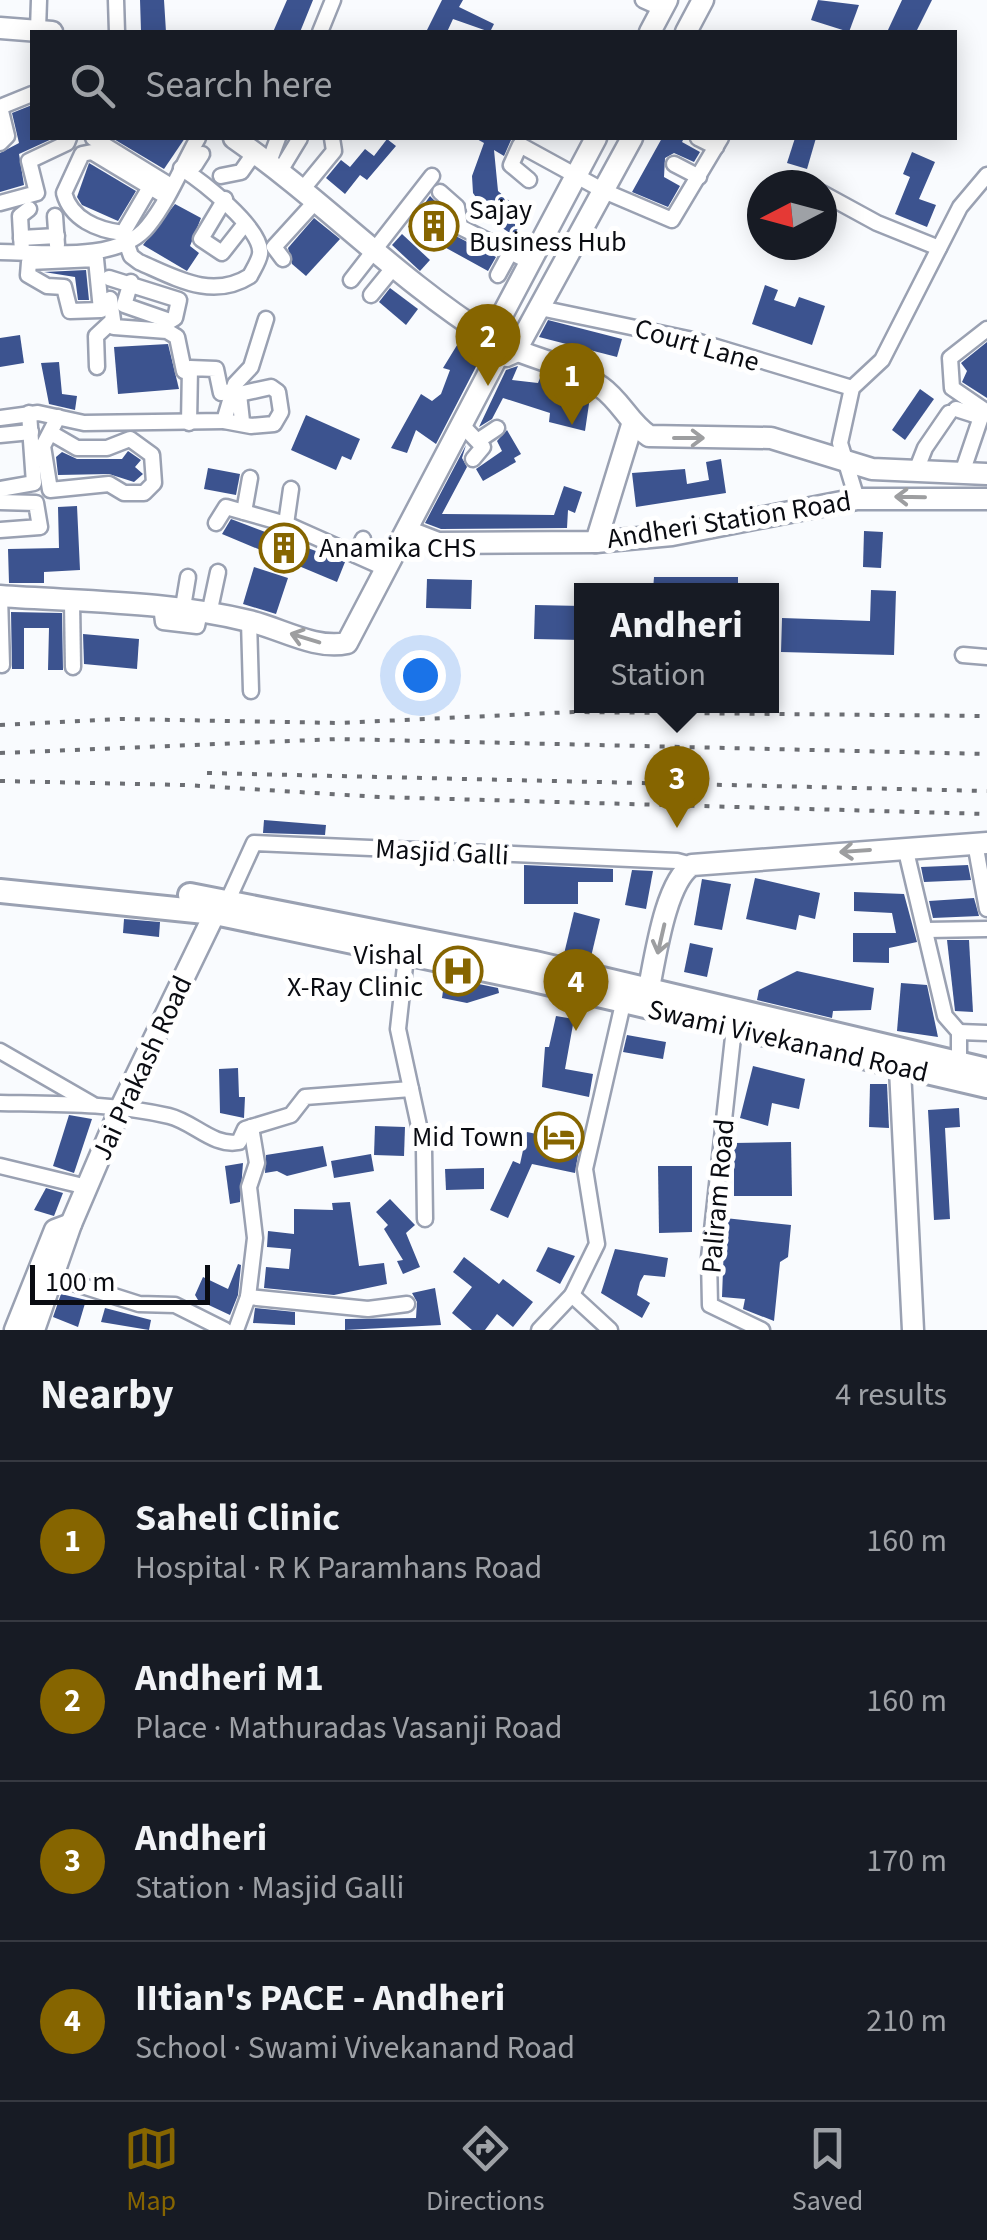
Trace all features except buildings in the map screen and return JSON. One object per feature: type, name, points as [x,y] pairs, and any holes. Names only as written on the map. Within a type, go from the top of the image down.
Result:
[{"type":"main road","points":[[687,30],[703,0]]},
{"type":"main road","points":[[651,30],[658,3]]},
{"type":"main road","points":[[0,28],[30,30]]},
{"type":"main road","points":[[237,140],[268,162],[374,254],[490,338],[600,385],[624,409],[632,425],[662,438],[771,438],[872,468],[987,474]]},
{"type":"main road","points":[[0,596],[161,606],[191,616],[249,621],[332,646],[347,643],[495,361],[490,338],[595,140]]},
{"type":"main road","points":[[495,361],[516,352],[631,140]]},
{"type":"main road","points":[[596,542],[632,425]]},
{"type":"main road","points":[[865,498],[872,468]]},
{"type":"main road","name":"Andheri Station Road","points":[[407,530],[438,543],[596,542],[672,535],[865,498],[987,499]]},
{"type":"main road","points":[[636,996],[681,874],[692,865],[981,843]]},
{"type":"main road","name":"Swami Vivekanand Road","points":[[0,876],[222,906],[987,1070]]},
{"type":"main road","name":"Swami Vivekanand Road","points":[[0,891],[222,906]]},
{"type":"main road","name":"Jai Prakash Road","points":[[34,1330],[55,1230],[71,1224],[122,1105],[222,906]]},
{"type":"main road","name":"Swami Vivekanand Road","points":[[636,996],[734,1028],[987,1086]]},
{"type":"main road","points":[[900,1069],[914,1330]]},
{"type":"main road","name":"Jai Prakash Road","points":[[15,1330],[46,1274]]},
{"type":"street","points":[[39,0],[45,30]]},
{"type":"street","points":[[116,0],[118,30]]},
{"type":"street","points":[[321,30],[333,0]]},
{"type":"street","points":[[0,143],[6,136],[0,107],[30,95]]},
{"type":"street","points":[[0,203],[37,193],[29,161],[69,140]]},
{"type":"street","points":[[96,140],[168,191]]},
{"type":"street","points":[[90,254],[148,226],[168,191],[192,162],[198,140]]},
{"type":"street","points":[[268,162],[277,140]]},
{"type":"street","points":[[221,176],[268,162],[297,140]]},
{"type":"street","points":[[283,258],[274,248],[334,152],[332,140]]},
{"type":"street","points":[[530,180],[512,164],[520,144],[604,191],[670,221],[719,142]]},
{"type":"street","points":[[168,191],[150,186],[92,152],[82,154],[64,192],[70,210],[82,220],[125,238],[139,262],[196,286],[212,288],[242,281],[253,271],[260,247],[192,162]]},
{"type":"street","points":[[674,164],[699,176]]},
{"type":"street","points":[[865,498],[840,443],[852,388],[882,360],[960,207],[987,175]]},
{"type":"street","points":[[351,280],[432,176]]},
{"type":"street","points":[[125,238],[150,186]]},
{"type":"street","points":[[440,192],[457,207],[460,227],[530,262]]},
{"type":"street","points":[[225,199],[201,239],[222,253],[244,226]]},
{"type":"street","points":[[837,201],[877,223],[939,248]]},
{"type":"street","points":[[22,245],[20,216],[29,209]]},
{"type":"street","points":[[55,216],[60,249]]},
{"type":"street","points":[[0,252],[22,245],[60,249],[90,254],[100,260],[100,310],[70,311],[64,287],[28,278],[28,262],[60,249]]},
{"type":"street","points":[[98,367],[96,336],[110,323],[108,248]]},
{"type":"street","points":[[498,275],[510,252]]},
{"type":"street","points":[[374,297],[396,270]]},
{"type":"street","points":[[109,278],[131,282]]},
{"type":"street","name":"Court Lane","points":[[540,308],[692,340],[852,388]]},
{"type":"street","points":[[0,418],[29,413],[130,431],[218,415],[240,376],[251,367],[266,319]]},
{"type":"street","points":[[110,323],[123,329],[173,332],[184,371]]},
{"type":"street","points":[[985,414],[952,388],[950,358],[987,328]]},
{"type":"street","points":[[189,420],[190,368],[216,369],[242,421]]},
{"type":"street","points":[[189,420],[242,421],[252,426],[274,424],[281,412],[281,397],[271,387],[231,395]]},
{"type":"street","points":[[224,420],[231,395]]},
{"type":"street","points":[[916,471],[925,448],[952,411],[985,414]]},
{"type":"street","points":[[0,489],[34,483],[29,413]]},
{"type":"street","points":[[962,473],[985,414]]},
{"type":"street","points":[[58,417],[43,446],[47,484],[57,492],[74,486],[108,484],[124,493],[150,490],[154,460],[130,431]]},
{"type":"street","points":[[462,426],[479,440],[483,449],[473,458]]},
{"type":"street","points":[[479,440],[498,428]]},
{"type":"street","points":[[51,433],[79,448],[107,448],[130,431]]},
{"type":"street","points":[[0,435],[31,432]]},
{"type":"street","points":[[244,512],[250,478]]},
{"type":"street","points":[[278,525],[291,489]]},
{"type":"street","points":[[0,502],[36,504],[40,528],[0,530]]},
{"type":"street","points":[[216,523],[226,507],[387,569]]},
{"type":"street","points":[[349,552],[363,538]]},
{"type":"street","points":[[191,616],[218,572]]},
{"type":"street","points":[[188,577],[191,616]]},
{"type":"street","points":[[0,596],[2,665]]},
{"type":"street","points":[[72,601],[72,667]]},
{"type":"street","points":[[249,621],[251,691]]},
{"type":"street","points":[[963,655],[987,657]]},
{"type":"street","name":"Masjid Galli","points":[[222,906],[254,843],[664,860],[692,865]]},
{"type":"street","points":[[981,843],[987,909]]},
{"type":"street","points":[[905,847],[945,1016],[959,1032],[959,1064]]},
{"type":"street","points":[[926,930],[987,929]]},
{"type":"street","points":[[407,945],[398,1029],[424,1149],[426,1219]]},
{"type":"street","points":[[539,1330],[572,1295],[597,1244],[585,1169],[636,996]]},
{"type":"street","name":"Paliram Road","points":[[734,1028],[709,1258],[710,1305],[762,1330]]},
{"type":"street","points":[[959,1032],[987,1033]]},
{"type":"street","points":[[0,1051],[92,1105]]},
{"type":"street","points":[[0,1103],[122,1105],[180,1119],[226,1145],[239,1142],[245,1130],[291,1114],[305,1098],[411,1089]]},
{"type":"street","points":[[236,1330],[248,1297],[256,1238],[250,1187],[257,1163],[251,1128]]},
{"type":"street","points":[[0,1166],[86,1187]]},
{"type":"street","points":[[46,1274],[139,1304],[175,1304],[224,1330]]},
{"type":"street","points":[[572,1295],[610,1330]]},
{"type":"street","points":[[248,1297],[368,1308],[407,1304]]},
{"type":"railway","points":[[0,725],[121,719],[339,723],[574,712]]},
{"type":"railway","points":[[676,713],[987,716]]},
{"type":"railway","points":[[0,753],[338,739],[987,754]]},
{"type":"railway","points":[[207,773],[987,791]]},
{"type":"railway","points":[[0,781],[185,785],[379,797],[987,814]]},
{"type":"place","name":"Sajay Business Hub","points":[[434,226]]},
{"type":"place","name":"Andheri M1","points":[[488,386]]},
{"type":"place","name":"Saheli Clinic","points":[[572,425]]},
{"type":"place","name":"Anamika CHS","points":[[284,548]]},
{"type":"place","name":"Andheri","points":[[677,828]]},
{"type":"place","name":"Vishal X-Ray Clinic","points":[[458,971]]},
{"type":"place","name":"IItian's PACE - Andheri","points":[[576,1031]]},
{"type":"place","name":"Mid Town","points":[[559,1137]]}]
